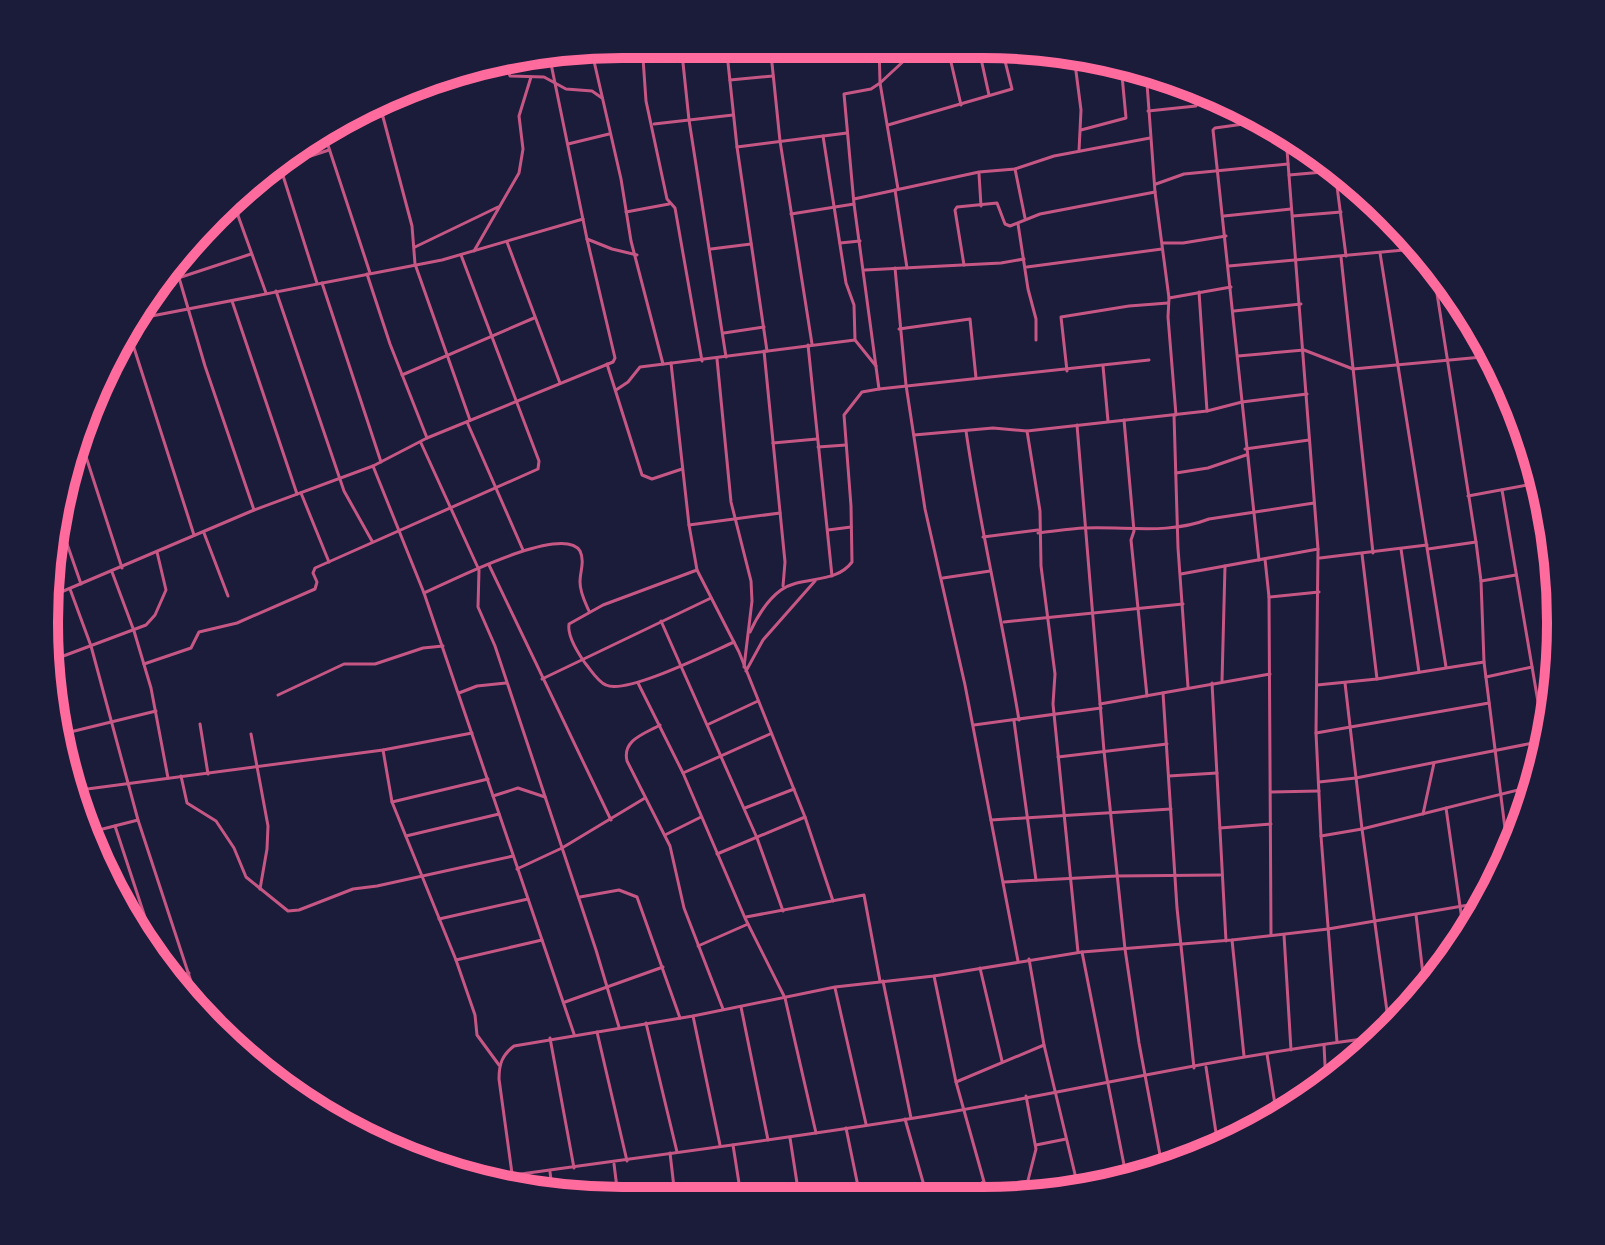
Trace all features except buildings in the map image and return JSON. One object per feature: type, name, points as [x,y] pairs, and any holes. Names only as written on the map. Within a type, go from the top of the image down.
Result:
[{"type":"street","points":[[643,58],[645,91],[667,199],[675,208],[702,361]]},
{"type":"street","points":[[682,58],[689,120],[726,357]]},
{"type":"street","points":[[728,58],[737,147],[764,327],[786,575],[782,589]]},
{"type":"street","points":[[771,58],[780,141],[810,345],[832,576]]},
{"type":"street","points":[[879,58],[880,83],[907,268]]},
{"type":"street","points":[[879,389],[854,201],[844,92],[871,89],[907,58]]},
{"type":"street","points":[[950,58],[961,105]]},
{"type":"street","points":[[981,58],[989,95]]},
{"type":"street","points":[[593,59],[663,364]]},
{"type":"street","points":[[888,125],[1012,89],[1004,59]]},
{"type":"street","points":[[59,593],[254,510],[373,466],[427,438],[613,362],[615,358],[551,63]]},
{"type":"street","points":[[1075,66],[1081,130],[1079,151]]},
{"type":"street","points":[[507,70],[510,76],[544,77],[570,90],[592,91],[602,98]]},
{"type":"street","points":[[1081,130],[1126,118],[1122,75]]},
{"type":"street","points":[[730,80],[773,76]]},
{"type":"street","points":[[474,251],[519,173],[523,149],[519,116],[531,77]]},
{"type":"street","points":[[1147,83],[1168,300],[1188,687]]},
{"type":"street","points":[[1148,111],[1196,106],[1196,100]]},
{"type":"street","points":[[373,116],[381,114],[394,152],[415,247],[415,264],[468,421],[494,489],[523,550]]},
{"type":"street","points":[[652,125],[733,115]]},
{"type":"street","points":[[1243,124],[1213,129],[1259,560]]},
{"type":"street","points":[[737,147],[847,133]]},
{"type":"street","points":[[568,144],[609,134]]},
{"type":"street","points":[[823,136],[846,283],[854,305],[855,340],[876,366]]},
{"type":"street","points":[[791,214],[1150,138]]},
{"type":"street","points":[[327,142],[402,375],[427,438]]},
{"type":"street","points":[[1287,147],[1319,558],[1316,733],[1337,1042]]},
{"type":"street","points":[[303,157],[329,150]]},
{"type":"street","points":[[1156,184],[1184,174],[1288,164]]},
{"type":"street","points":[[1015,169],[1025,218]]},
{"type":"street","points":[[283,172],[381,462]]},
{"type":"street","points":[[979,172],[981,206]]},
{"type":"street","points":[[1289,175],[1322,172]]},
{"type":"street","points":[[1337,184],[1373,553]]},
{"type":"street","points":[[964,265],[955,208],[997,203],[1005,224],[1018,224],[1025,218],[1155,192]]},
{"type":"street","points":[[626,212],[671,203]]},
{"type":"street","points":[[415,247],[498,207]]},
{"type":"street","points":[[1224,216],[1291,209]]},
{"type":"street","points":[[236,211],[266,293]]},
{"type":"street","points":[[1292,216],[1341,212]]},
{"type":"street","points":[[229,218],[238,215]]},
{"type":"street","points":[[148,317],[461,255],[583,219]]},
{"type":"street","points":[[1018,224],[1036,319],[1036,340]]},
{"type":"street","points":[[1163,243],[1226,236]]},
{"type":"street","points":[[587,239],[637,255]]},
{"type":"street","points":[[840,243],[860,241]]},
{"type":"street","points":[[507,242],[560,383]]},
{"type":"street","points":[[709,249],[751,244]]},
{"type":"street","points":[[1027,267],[1163,249]]},
{"type":"street","points":[[1229,266],[1407,250]]},
{"type":"street","points":[[1380,253],[1446,667]]},
{"type":"street","points":[[175,279],[252,254]]},
{"type":"street","points":[[144,664],[191,648],[199,632],[237,623],[315,589],[317,582],[313,570],[329,562],[535,472],[539,466],[461,255]]},
{"type":"street","points":[[865,270],[1024,259]]},
{"type":"street","points":[[895,268],[899,329],[925,509],[973,725],[1018,961]]},
{"type":"street","points":[[178,275],[254,510]]},
{"type":"street","points":[[1067,371],[1061,317],[1231,287]]},
{"type":"street","points":[[1436,287],[1481,581],[1484,662],[1506,835]]},
{"type":"street","points":[[276,291],[339,478],[350,505],[372,541]]},
{"type":"street","points":[[1199,292],[1207,411]]},
{"type":"street","points":[[232,301],[299,493],[329,562]]},
{"type":"street","points":[[1234,311],[1301,304]]},
{"type":"street","points":[[402,375],[534,318]]},
{"type":"street","points":[[899,329],[970,319],[976,378]]},
{"type":"street","points":[[722,333],[764,327]]},
{"type":"street","points":[[616,390],[628,382],[640,367],[855,340]]},
{"type":"street","points":[[132,343],[194,535]]},
{"type":"street","points":[[1238,356],[1304,350],[1353,369],[1478,357],[1477,352]]},
{"type":"street","points":[[717,359],[734,517],[751,581],[750,632],[745,669]]},
{"type":"street","points":[[750,632],[768,602],[782,589],[832,576],[852,562],[845,413],[862,392],[1149,360]]},
{"type":"street","points":[[671,363],[697,570],[734,642],[772,733],[833,901]]},
{"type":"street","points":[[607,364],[642,475],[652,479],[682,469]]},
{"type":"street","points":[[1103,366],[1108,421]]},
{"type":"street","points":[[914,435],[993,428],[1027,431],[1207,411],[1242,402],[1308,394]]},
{"type":"street","points":[[1124,420],[1134,531],[1131,540],[1147,696]]},
{"type":"street","points":[[1077,425],[1104,751],[1125,949],[1161,1158]]},
{"type":"street","points":[[966,431],[983,537],[1002,622],[1036,880]]},
{"type":"street","points":[[1027,431],[1040,511],[1038,532],[1055,674],[1054,714],[1080,952],[1125,1169]]},
{"type":"street","points":[[773,443],[817,439]]},
{"type":"street","points":[[1245,449],[1309,440]]},
{"type":"street","points":[[420,442],[479,570],[478,607],[495,646],[619,1027]]},
{"type":"street","points":[[818,447],[846,445]]},
{"type":"street","points":[[85,452],[122,568]]},
{"type":"street","points":[[1175,473],[1208,468],[1246,455]]},
{"type":"street","points":[[1524,462],[1544,565]]},
{"type":"street","points":[[373,466],[443,646],[574,1034]]},
{"type":"street","points":[[1468,496],[1527,485]]},
{"type":"street","points":[[1502,490],[1540,711]]},
{"type":"street","points":[[983,537],[1084,528],[1134,531],[1194,525],[1209,519],[1314,503]]},
{"type":"street","points":[[689,525],[780,513]]},
{"type":"street","points":[[828,530],[851,527]]},
{"type":"street","points":[[203,531],[228,596]]},
{"type":"street","points":[[65,538],[81,584]]},
{"type":"street","points":[[424,593],[523,550],[558,542],[575,546],[582,559],[581,592],[589,611]]},
{"type":"street","points":[[1319,558],[1476,542]]},
{"type":"street","points":[[1181,574],[1318,549]]},
{"type":"street","points":[[1401,549],[1419,672]]},
{"type":"street","points":[[59,658],[151,622],[166,594],[157,552]]},
{"type":"street","points":[[1362,554],[1377,679]]},
{"type":"street","points":[[1265,559],[1269,597],[1271,936]]},
{"type":"street","points":[[489,565],[611,820]]},
{"type":"street","points":[[1222,681],[1225,566]]},
{"type":"street","points":[[697,570],[589,611],[572,621],[568,627],[582,658],[608,687],[638,683],[734,642]]},
{"type":"street","points":[[941,578],[990,571]]},
{"type":"street","points":[[112,572],[144,664],[168,778]]},
{"type":"street","points":[[1481,581],[1516,575]]},
{"type":"street","points":[[745,669],[763,640],[815,581]]},
{"type":"street","points":[[70,589],[91,646],[138,820],[194,991]]},
{"type":"street","points":[[1269,597],[1319,592]]},
{"type":"street","points":[[542,679],[711,598]]},
{"type":"street","points":[[1002,622],[1183,604]]},
{"type":"street","points":[[661,621],[757,838],[783,911]]},
{"type":"street","points":[[278,695],[344,664],[375,664],[423,648],[443,646]]},
{"type":"street","points":[[1315,686],[1484,662]]},
{"type":"street","points":[[1486,677],[1532,667]]},
{"type":"street","points":[[973,725],[1101,706],[1188,687],[1270,674]]},
{"type":"street","points":[[459,693],[477,686],[506,683]]},
{"type":"street","points":[[638,683],[683,773],[745,918],[785,998],[816,1133]]},
{"type":"street","points":[[1212,683],[1226,941]]},
{"type":"street","points":[[1345,683],[1386,1017]]},
{"type":"street","points":[[1163,693],[1174,875],[1194,1068]]},
{"type":"street","points":[[709,724],[758,701]]},
{"type":"street","points":[[1316,733],[1489,703]]},
{"type":"street","points":[[69,732],[156,711]]},
{"type":"street","points":[[200,724],[208,774]]},
{"type":"street","points":[[660,725],[626,747],[627,761],[665,835],[681,898],[723,1009]]},
{"type":"street","points":[[83,789],[383,750],[472,733]]},
{"type":"street","points":[[683,773],[772,733]]},
{"type":"street","points":[[251,734],[268,826],[260,889]]},
{"type":"street","points":[[1319,782],[1356,778],[1534,743]]},
{"type":"street","points":[[1058,757],[1167,744]]},
{"type":"street","points":[[383,750],[392,802],[456,960],[475,1015],[477,1035],[499,1065]]},
{"type":"street","points":[[1423,814],[1434,761]]},
{"type":"street","points":[[1169,776],[1217,773]]},
{"type":"street","points":[[181,776],[187,803],[216,821],[234,848],[243,873],[284,910],[295,911],[353,889],[513,856]]},
{"type":"street","points":[[392,802],[488,779]]},
{"type":"street","points":[[493,796],[518,788],[545,797]]},
{"type":"street","points":[[744,809],[794,789]]},
{"type":"street","points":[[1321,836],[1362,829],[1522,789]]},
{"type":"street","points":[[1271,792],[1319,791]]},
{"type":"street","points":[[517,869],[562,848],[645,798]]},
{"type":"street","points":[[1446,808],[1462,920]]},
{"type":"street","points":[[991,820],[1171,809]]},
{"type":"street","points":[[406,836],[499,814]]},
{"type":"street","points":[[665,835],[701,817]]},
{"type":"street","points":[[717,854],[805,817]]},
{"type":"street","points":[[98,830],[138,820]]},
{"type":"street","points":[[1220,828],[1271,824]]},
{"type":"street","points":[[115,826],[146,925]]},
{"type":"street","points":[[1004,882],[1222,875]]},
{"type":"street","points":[[578,898],[612,890],[637,897],[680,1018]]},
{"type":"street","points":[[745,918],[862,894],[865,896],[908,1118],[925,1187]]},
{"type":"street","points":[[439,919],[528,899]]},
{"type":"street","points":[[1364,1038],[790,1138],[512,1176],[500,1093],[499,1065],[504,1055],[514,1046],[550,1038],[693,1016],[835,987],[934,976],[1080,952],[1284,935],[1471,904]]},
{"type":"street","points":[[1416,915],[1423,975]]},
{"type":"street","points":[[698,946],[748,924]]},
{"type":"street","points":[[1284,935],[1291,1050]]},
{"type":"street","points":[[456,960],[543,940]]},
{"type":"street","points":[[1232,940],[1244,1058]]},
{"type":"street","points":[[1029,959],[1044,1045],[1076,1179]]},
{"type":"street","points":[[564,1003],[663,967]]},
{"type":"street","points":[[980,968],[1002,1061]]},
{"type":"street","points":[[183,976],[189,973]]},
{"type":"street","points":[[934,976],[956,1082],[986,1187]]},
{"type":"street","points":[[835,987],[866,1124]]},
{"type":"street","points":[[741,1006],[768,1140]]},
{"type":"street","points":[[693,1016],[721,1147]]},
{"type":"street","points":[[646,1023],[677,1152]]},
{"type":"street","points":[[597,1031],[627,1161]]},
{"type":"street","points":[[550,1038],[574,1168]]},
{"type":"street","points":[[1324,1044],[1325,1071]]},
{"type":"street","points":[[956,1082],[1044,1045]]},
{"type":"street","points":[[1267,1054],[1275,1105]]},
{"type":"street","points":[[1206,1065],[1217,1136]]},
{"type":"street","points":[[1026,1096],[1036,1145],[1028,1185]]},
{"type":"street","points":[[846,1128],[858,1187]]},
{"type":"street","points":[[790,1138],[798,1187]]},
{"type":"street","points":[[1036,1145],[1066,1139]]},
{"type":"street","points":[[733,1145],[740,1187]]},
{"type":"street","points":[[670,1153],[674,1187]]},
{"type":"street","points":[[614,1163],[617,1187]]},
{"type":"street","points":[[549,1170],[551,1182]]},
{"type":"street","points":[[976,1187],[984,1181]]},
{"type":"street","points":[[987,1187],[1029,1181]]}]
